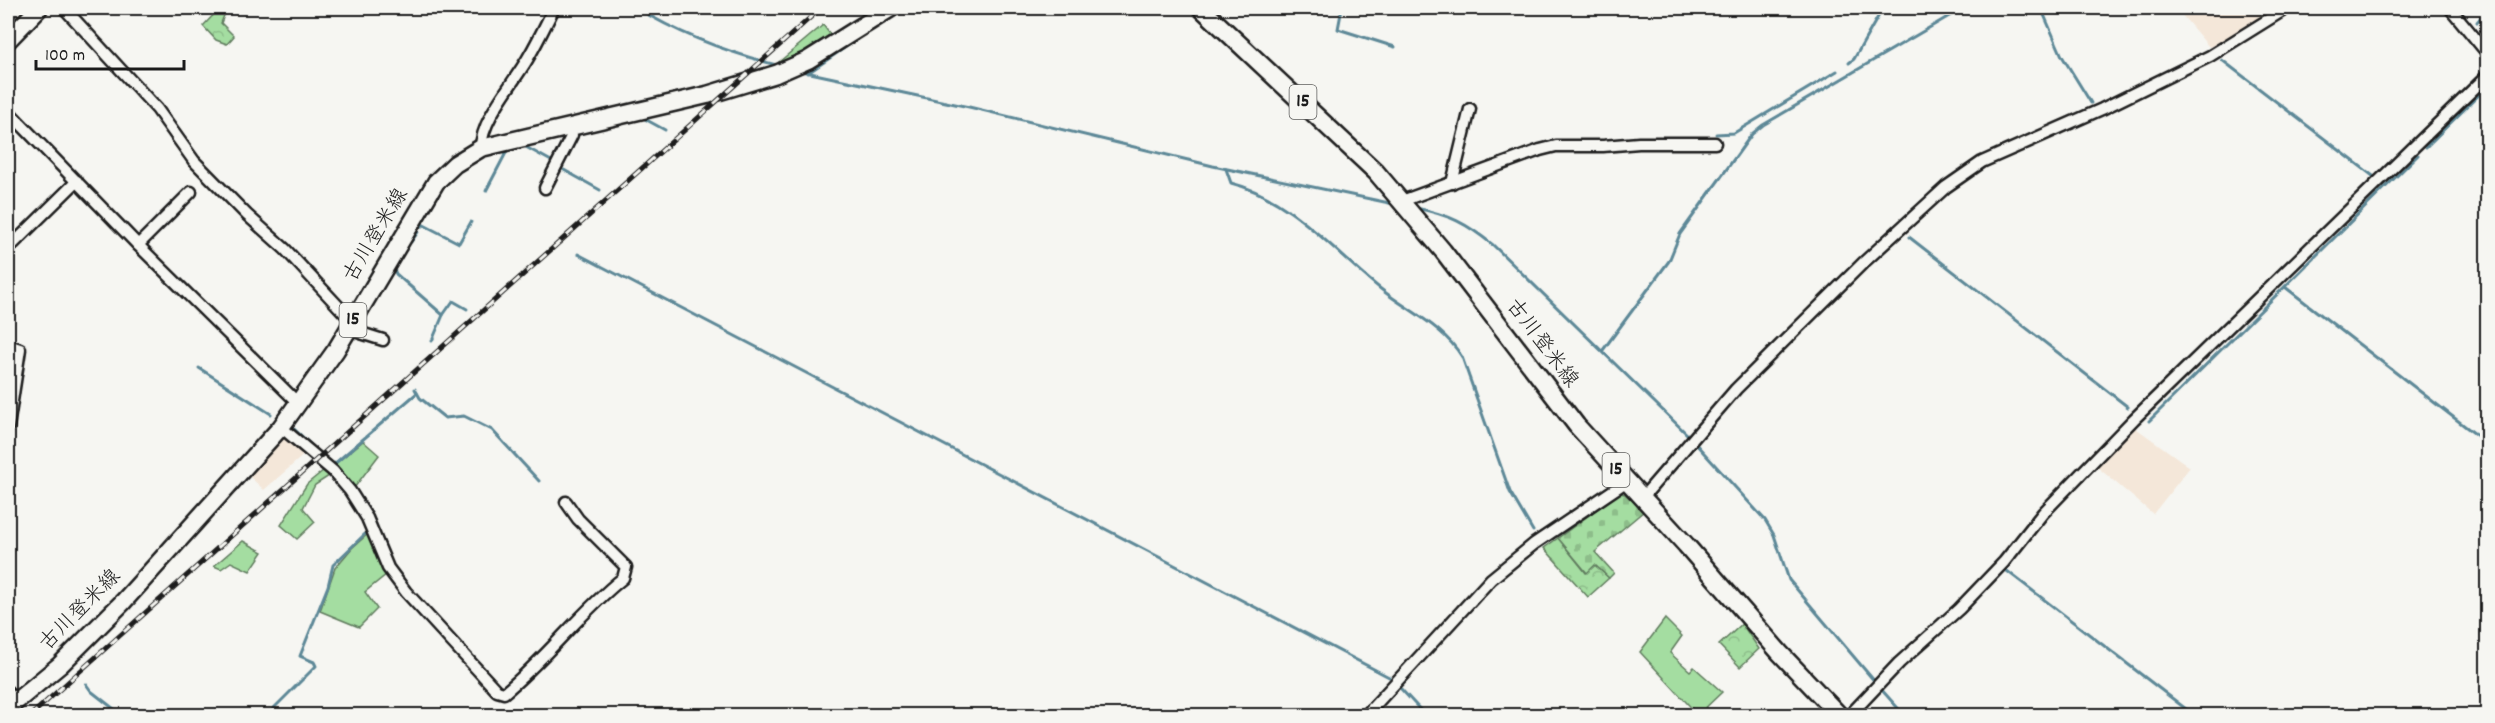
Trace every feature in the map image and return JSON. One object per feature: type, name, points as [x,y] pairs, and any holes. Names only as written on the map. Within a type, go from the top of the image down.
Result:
[{"type":"main road","points":[[8,40],[39,8]]},
{"type":"main road","name":"古川登米線","points":[[10,701],[60,665],[123,602],[281,427],[320,375],[436,182],[455,164],[481,148],[706,95],[776,74],[807,60],[891,8]]},
{"type":"main road","name":"古川登米線","points":[[1201,8],[1347,143],[1405,205],[1443,251],[1542,384],[1577,426],[1780,653],[1840,716]]},
{"type":"street","points":[[64,8],[158,109],[194,161],[247,215],[285,249],[350,325],[383,340]]},
{"type":"street","points":[[481,148],[481,136],[487,124],[528,58],[554,8]]},
{"type":"street","points":[[1641,498],[1736,389],[1926,202],[1982,162],[2102,109],[2210,56],[2287,8]]},
{"type":"street","points":[[2450,8],[2487,54]]},
{"type":"street","points":[[1849,716],[1959,609],[2004,562],[2043,513],[2134,419],[2487,75]]},
{"type":"street","points":[[1452,183],[1470,109]]},
{"type":"street","points":[[8,111],[138,245],[299,404]]},
{"type":"street","points":[[545,188],[572,135],[570,126]]},
{"type":"street","points":[[1405,205],[1452,183],[1556,146],[1715,143]]},
{"type":"street","points":[[8,249],[76,181]]},
{"type":"street","points":[[138,245],[191,192]]},
{"type":"street","points":[[8,345],[20,349],[8,427]]},
{"type":"street","points":[[281,427],[333,471],[350,491],[367,518],[388,568],[400,585],[497,691],[504,693],[528,674],[584,612],[623,578],[625,573],[626,567],[578,519],[566,502]]},
{"type":"street","points":[[1365,716],[1491,579],[1534,544],[1627,481]]},
{"type":"shaded area","points":[[2176,8],[2256,8],[2262,15],[2260,20],[2225,42],[2209,47]]},
{"type":"shaded area","points":[[2133,426],[2190,467],[2153,514],[2096,466]]},
{"type":"shaded area","points":[[281,437],[286,437],[306,453],[264,490],[248,475]]},
{"type":"green space","points":[[220,8],[227,8],[221,23],[234,36],[227,44],[216,40],[203,26]]},
{"type":"green space","points":[[823,25],[833,38],[788,65],[779,62]]},
{"type":"green space","points":[[363,441],[379,455],[354,488],[334,465]]},
{"type":"green space","points":[[324,470],[329,476],[315,485],[303,508],[315,522],[297,539],[281,525],[307,484]]},
{"type":"green space","points":[[1619,493],[1625,494],[1644,511],[1595,552],[1614,573],[1609,578],[1595,565],[1587,573],[1558,538]]},
{"type":"green space","points":[[369,533],[387,574],[365,592],[377,609],[359,627],[320,611],[335,568]]},
{"type":"green space","points":[[1558,538],[1586,573],[1595,565],[1609,578],[1588,597],[1544,548]]},
{"type":"green space","points":[[243,541],[263,552],[250,571],[231,562],[221,569],[214,566]]},
{"type":"green space","points":[[1665,619],[1682,636],[1670,653],[1690,671],[1694,667],[1722,692],[1698,715],[1640,652]]},
{"type":"green space","points":[[1742,624],[1759,649],[1740,667],[1719,645]]},
{"type":"waterway","points":[[637,8],[670,27],[706,42],[780,66]]},
{"type":"waterway","points":[[896,13],[904,8]]},
{"type":"waterway","points":[[1182,8],[1186,11]]},
{"type":"waterway","points":[[1342,8],[1338,29],[1395,47]]},
{"type":"waterway","points":[[1849,63],[1854,59],[1883,8]]},
{"type":"waterway","points":[[1603,350],[1669,261],[1680,234],[1752,134],[1763,125],[1963,8]]},
{"type":"waterway","points":[[2041,8],[2062,56],[2091,103]]},
{"type":"waterway","points":[[2477,22],[2488,9]]},
{"type":"waterway","points":[[808,73],[866,33]]},
{"type":"waterway","points":[[2222,60],[2373,176]]},
{"type":"waterway","points":[[801,71],[969,107],[1213,166],[1394,204]]},
{"type":"waterway","points":[[1716,134],[1734,133],[1837,71]]},
{"type":"waterway","points":[[2426,147],[2488,86]]},
{"type":"waterway","points":[[643,118],[665,130]]},
{"type":"waterway","points":[[527,145],[524,146],[553,162]]},
{"type":"waterway","points":[[486,191],[508,149]]},
{"type":"waterway","points":[[2149,421],[2418,155]]},
{"type":"waterway","points":[[1226,169],[1231,183],[1253,190],[1293,214],[1382,290],[1436,328],[1454,346],[1462,357],[1510,492],[1533,531]]},
{"type":"waterway","points":[[564,170],[600,190]]},
{"type":"waterway","points":[[1416,208],[1457,221],[1493,245],[1690,437]]},
{"type":"waterway","points":[[422,226],[422,224],[459,243],[471,222]]},
{"type":"waterway","points":[[411,242],[418,232]]},
{"type":"waterway","points":[[1909,237],[2128,407]]},
{"type":"waterway","points":[[407,247],[394,269],[396,274],[443,315]]},
{"type":"waterway","points":[[578,254],[1389,677]]},
{"type":"waterway","points":[[2285,287],[2488,444]]},
{"type":"waterway","points":[[432,341],[443,315],[453,301],[467,309]]},
{"type":"waterway","points":[[199,368],[271,414]]},
{"type":"waterway","points":[[415,389],[420,398],[445,418],[464,416],[492,430],[539,481]]},
{"type":"waterway","points":[[333,465],[417,393]]},
{"type":"waterway","points":[[293,428],[323,456]]},
{"type":"waterway","points":[[1694,442],[1765,520],[1774,535],[1789,580],[1876,683]]},
{"type":"waterway","points":[[266,716],[316,666],[314,662],[300,656],[328,586],[333,565],[365,534]]},
{"type":"waterway","points":[[2007,571],[2195,716]]},
{"type":"waterway","points":[[86,684],[91,691],[123,716]]},
{"type":"waterway","points":[[1880,688],[1905,716]]},
{"type":"waterway","points":[[1401,689],[1426,716]]},
{"type":"railway","points":[[30,716],[821,8]]}]
